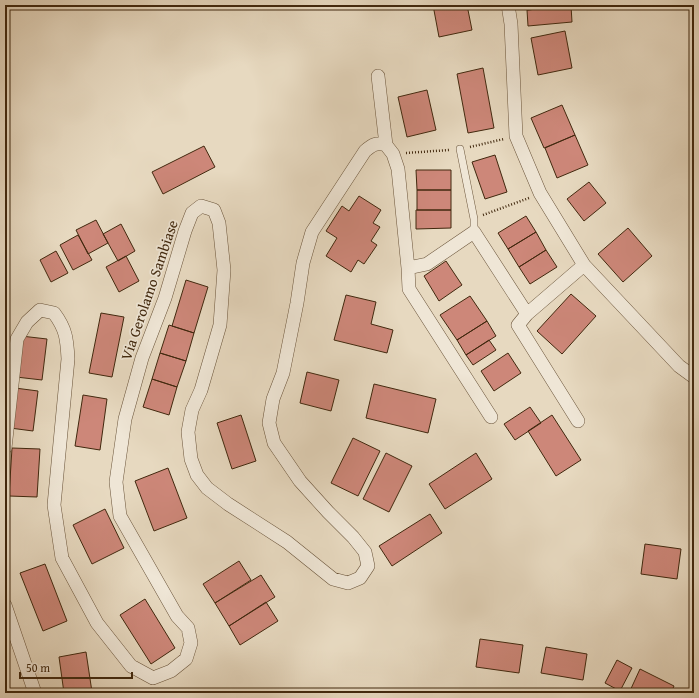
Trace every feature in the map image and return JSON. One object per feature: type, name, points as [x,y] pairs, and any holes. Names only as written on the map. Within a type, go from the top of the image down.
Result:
[{"type":"street","points":[[508,5],[511,24],[516,136],[540,193],[584,265],[679,366],[694,377]]},
{"type":"street","points":[[378,76],[386,145],[393,154],[398,169],[409,289],[491,417]]},
{"type":"street","name":"Via Gerolamo Sambiase","points":[[5,448],[18,339],[27,322],[40,310],[54,313],[63,325],[67,342],[68,359],[54,505],[62,558],[97,623],[131,666],[153,678],[171,671],[186,660],[191,643],[188,628],[177,616],[120,516],[116,482],[127,411],[142,358],[165,298],[185,231],[192,213],[202,206],[214,210],[219,223],[224,270],[220,325],[200,390],[192,410],[188,432],[191,459],[197,475],[207,488],[228,504],[287,542],[333,579],[348,583],[360,578],[368,566],[365,552],[353,537],[300,481],[274,443],[269,423],[273,399],[282,373],[297,303],[303,263],[312,232],[365,151],[372,145],[378,143],[386,145]]},
{"type":"street","points":[[408,268],[427,264],[474,232],[527,314]]},
{"type":"street","points":[[578,421],[518,325],[527,314],[584,265]]},
{"type":"street","points":[[5,605],[35,693]]},
{"type":"lane","points":[[460,149],[474,219],[474,232]]},
{"type":"path","points":[[474,219],[540,193]]},
{"type":"building","points":[[433,5],[467,5],[472,30],[439,37]]},
{"type":"building","points":[[526,5],[556,5],[556,7],[527,10]]},
{"type":"building","points":[[556,5],[576,5],[556,7]]},
{"type":"building","points":[[571,6],[572,22],[528,26],[527,10]]},
{"type":"building","points":[[565,31],[572,68],[538,75],[531,38]]},
{"type":"building","points":[[483,68],[494,128],[468,133],[457,74]]},
{"type":"building","points":[[427,90],[436,130],[407,137],[398,97]]},
{"type":"building","points":[[562,105],[575,135],[544,148],[531,118]]},
{"type":"building","points":[[575,135],[588,165],[557,178],[545,148]]},
{"type":"building","points":[[204,146],[215,167],[163,194],[152,172]]},
{"type":"building","points":[[495,155],[507,192],[485,199],[472,162]]},
{"type":"building","points":[[416,170],[451,170],[451,190],[417,190]]},
{"type":"building","points":[[589,182],[606,203],[584,221],[567,199]]},
{"type":"building","points":[[417,190],[451,190],[451,210],[417,210]]},
{"type":"building","points":[[359,196],[381,210],[373,223],[380,227],[371,241],[377,245],[364,264],[358,260],[351,272],[326,256],[337,238],[326,231],[342,206],[349,211]]},
{"type":"building","points":[[416,210],[451,210],[451,228],[416,229]]},
{"type":"building","points":[[526,216],[536,232],[508,249],[498,233]]},
{"type":"building","points":[[96,220],[108,243],[88,254],[76,230]]},
{"type":"building","points":[[121,224],[135,251],[118,261],[103,234]]},
{"type":"building","points":[[628,228],[652,256],[623,282],[598,254]]},
{"type":"building","points":[[536,232],[546,250],[519,267],[508,249]]},
{"type":"building","points":[[78,235],[92,260],[73,270],[60,245]]},
{"type":"building","points":[[546,250],[557,267],[530,284],[519,267]]},
{"type":"building","points":[[56,251],[68,273],[51,282],[40,260]]},
{"type":"building","points":[[126,256],[139,281],[119,292],[106,267]]},
{"type":"building","points":[[446,261],[462,285],[439,301],[424,276]]},
{"type":"building","points":[[186,280],[208,287],[194,333],[172,326]]},
{"type":"building","points":[[571,294],[596,316],[562,354],[537,331]]},
{"type":"building","points":[[346,295],[376,302],[371,324],[393,330],[387,353],[334,340]]},
{"type":"building","points":[[470,296],[487,321],[457,340],[440,315]]},
{"type":"building","points":[[101,313],[124,317],[112,377],[89,373]]},
{"type":"building","points":[[487,321],[496,336],[466,355],[457,340]]},
{"type":"building","points":[[169,325],[194,333],[186,361],[160,353]]},
{"type":"building","points":[[21,336],[47,339],[42,380],[16,377]]},
{"type":"building","points":[[489,340],[496,350],[473,365],[466,355]]},
{"type":"building","points":[[160,353],[186,361],[177,387],[152,379]]},
{"type":"building","points":[[508,353],[521,373],[494,391],[481,371]]},
{"type":"building","points":[[307,372],[339,380],[331,411],[300,403]]},
{"type":"building","points":[[152,379],[177,387],[169,415],[143,407]]},
{"type":"building","points":[[374,384],[436,399],[428,433],[366,418]]},
{"type":"building","points":[[15,388],[38,391],[33,431],[10,428]]},
{"type":"building","points":[[83,395],[107,399],[100,450],[75,446]]},
{"type":"building","points":[[530,407],[541,423],[515,440],[504,424]]},
{"type":"building","points":[[241,415],[256,461],[232,469],[217,423]]},
{"type":"building","points":[[552,415],[581,460],[556,476],[528,431]]},
{"type":"building","points":[[353,438],[380,451],[358,496],[331,483]]},
{"type":"building","points":[[12,448],[40,449],[37,497],[9,496]]},
{"type":"building","points":[[386,453],[412,466],[389,512],[363,499]]},
{"type":"building","points":[[476,453],[492,479],[445,509],[429,484]]},
{"type":"building","points":[[168,468],[187,518],[154,531],[135,481]]},
{"type":"building","points":[[105,509],[124,548],[92,564],[73,525]]},
{"type":"building","points":[[430,514],[442,533],[392,566],[379,546]]},
{"type":"building","points":[[645,544],[681,549],[677,579],[641,574]]},
{"type":"building","points":[[239,561],[251,580],[215,603],[203,584]]},
{"type":"building","points":[[45,564],[67,621],[43,631],[20,573]]},
{"type":"building","points":[[261,575],[275,597],[229,626],[215,603]]},
{"type":"building","points":[[145,599],[175,648],[151,664],[120,615]]},
{"type":"building","points":[[266,602],[278,621],[240,645],[229,626]]},
{"type":"building","points":[[480,639],[523,645],[519,673],[476,667]]},
{"type":"building","points":[[546,647],[587,654],[583,680],[541,673]]},
{"type":"building","points":[[86,652],[92,692],[64,693],[59,657]]},
{"type":"building","points":[[617,660],[632,668],[620,691],[605,683]]},
{"type":"building","points":[[640,669],[674,686],[671,693],[629,693]]}]
